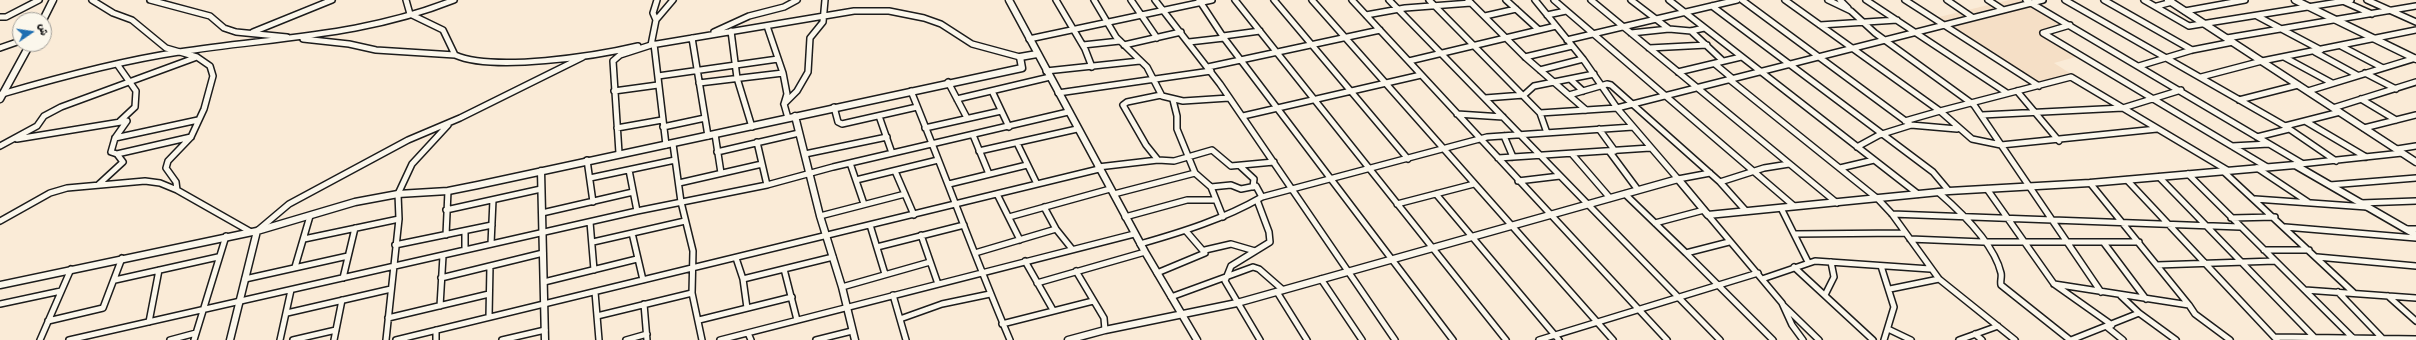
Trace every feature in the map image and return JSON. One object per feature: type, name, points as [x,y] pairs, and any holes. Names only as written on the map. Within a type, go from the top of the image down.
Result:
[{"type":"street","points":[[0,18],[6,17],[39,0]]},
{"type":"street","points":[[46,12],[53,0]]},
{"type":"street","points":[[92,0],[113,13],[132,20],[166,48],[198,57],[210,66],[213,76],[191,137],[166,164],[167,172],[176,182],[177,190]]},
{"type":"street","points":[[150,0],[210,16],[224,28],[251,33],[348,44],[376,50],[455,55],[488,60],[554,61],[609,53],[652,44],[731,31],[870,10],[889,11],[918,17],[941,24],[972,44],[989,50],[1020,57],[1037,54]]},
{"type":"street","points":[[251,33],[332,0]]},
{"type":"street","points":[[406,0],[406,8],[412,17],[442,29],[448,36],[455,55]]},
{"type":"street","points":[[1,96],[53,78],[179,52],[295,38],[412,17],[454,0]]},
{"type":"street","points":[[656,20],[653,13],[657,0]]},
{"type":"street","points":[[666,145],[658,76],[652,44],[656,20],[673,0]]},
{"type":"street","points":[[703,36],[749,16],[784,7],[797,0]]},
{"type":"street","points":[[784,104],[788,103],[804,80],[809,66],[807,52],[810,38],[820,30],[827,9],[825,0]]},
{"type":"street","points":[[1009,0],[1134,234],[1197,340]]},
{"type":"street","points":[[1056,0],[1083,45],[1092,67]]},
{"type":"street","points":[[1094,0],[1120,41],[1147,67],[1161,95]]},
{"type":"street","points":[[1131,0],[1141,15],[1149,22],[1157,38]]},
{"type":"street","points":[[1155,0],[1162,11],[1189,42],[1243,116],[1347,272],[1395,340]]},
{"type":"street","points":[[1029,39],[1162,11],[1200,1],[1212,0]]},
{"type":"street","points":[[1235,0],[1278,53],[1313,100],[1506,340]]},
{"type":"street","points":[[1274,0],[1311,46],[1408,159]]},
{"type":"street","points":[[1312,0],[1613,340]]},
{"type":"street","points":[[1352,0],[1518,181],[1667,340]]},
{"type":"street","points":[[1389,0],[1720,340]]},
{"type":"street","points":[[1429,0],[1540,113],[1547,133]]},
{"type":"street","points":[[1506,0],[1539,30]]},
{"type":"street","points":[[1535,0],[1583,59],[1632,127],[1678,179],[1729,242],[1758,273],[1782,303],[1819,340]]},
{"type":"street","points":[[1554,0],[1665,97],[1794,206]]},
{"type":"street","points":[[1591,0],[1837,203]]},
{"type":"street","points":[[1631,0],[1669,29]]},
{"type":"street","points":[[1669,0],[1759,72],[1918,194]]},
{"type":"street","points":[[1710,0],[1714,6],[1932,172],[1949,191]]},
{"type":"street","points":[[1568,40],[1737,0]]},
{"type":"street","points":[[1742,0],[1911,125]]},
{"type":"street","points":[[1785,0],[1940,111],[1958,129],[1978,142],[2001,145],[2059,141],[2157,129]]},
{"type":"street","points":[[1828,0],[1851,11]]},
{"type":"street","points":[[1840,0],[1863,23],[1884,40],[1971,102],[1982,115],[2001,145],[2031,186],[2101,292]]},
{"type":"street","points":[[1866,0],[2007,93]]},
{"type":"street","points":[[1905,0],[2039,86]]},
{"type":"street","points":[[1947,0],[1972,17]]},
{"type":"street","points":[[1988,0],[2002,9]]},
{"type":"street","points":[[1540,113],[1617,108],[1732,80],[1943,25],[2028,1],[2043,0]]},
{"type":"street","points":[[2065,0],[2201,77],[2287,128],[2336,161]]},
{"type":"street","points":[[2104,0],[2192,50]]},
{"type":"street","points":[[2144,0],[2157,6],[2187,25],[2205,24],[2351,0]]},
{"type":"street","points":[[2185,11],[2245,0]]},
{"type":"street","points":[[2295,0],[2416,59]]},
{"type":"street","points":[[2367,0],[2416,22]]},
{"type":"street","points":[[1200,1],[1241,60],[1453,340]]},
{"type":"street","points":[[2028,1],[2181,90],[2303,164]]},
{"type":"street","points":[[2157,6],[2170,1],[2416,162]]},
{"type":"street","points":[[2344,1],[2372,14]]},
{"type":"street","points":[[1366,16],[1398,9],[1469,2],[1540,70],[1586,110]]},
{"type":"street","points":[[2227,38],[2282,30],[2416,6]]},
{"type":"street","points":[[1485,16],[1516,9]]},
{"type":"street","points":[[1547,16],[1566,11]]},
{"type":"street","points":[[2257,16],[2322,50]]},
{"type":"street","points":[[1820,25],[1897,20]]},
{"type":"street","points":[[2070,25],[2043,33],[2267,167]]},
{"type":"street","points":[[767,26],[783,73],[787,94],[784,104],[788,118]]},
{"type":"street","points":[[1409,61],[1441,52],[1556,26]]},
{"type":"street","points":[[1631,33],[1669,29],[1691,31],[1704,28]]},
{"type":"street","points":[[1058,93],[1209,69],[1241,60],[1380,30]]},
{"type":"street","points":[[2201,77],[2262,61],[2314,52],[2373,38],[2416,30]]},
{"type":"street","points":[[731,31],[737,78],[752,127]]},
{"type":"street","points":[[1189,42],[1260,31]]},
{"type":"street","points":[[1691,31],[1723,62]]},
{"type":"street","points":[[1124,45],[1181,32]]},
{"type":"street","points":[[692,38],[708,136]]},
{"type":"street","points":[[1083,45],[1120,41]]},
{"type":"street","points":[[2139,66],[2192,50],[2233,42]]},
{"type":"street","points":[[0,48],[12,44]]},
{"type":"street","points":[[620,153],[614,91],[613,60],[620,55],[652,44]]},
{"type":"street","points":[[1649,48],[1707,45]]},
{"type":"street","points":[[1526,56],[1572,46]]},
{"type":"street","points":[[2341,46],[2383,68]]},
{"type":"street","points":[[1,96],[26,52]]},
{"type":"street","points":[[2314,52],[2357,75]]},
{"type":"street","points":[[0,146],[37,126],[44,116],[50,112],[198,57]]},
{"type":"street","points":[[230,340],[238,302],[245,279],[254,231],[289,204],[408,140],[449,122],[583,57]]},
{"type":"street","points":[[0,285],[254,231],[355,202],[398,194],[448,191],[620,153],[673,144],[752,127],[948,82],[1022,68],[1020,57]]},
{"type":"street","points":[[1678,72],[1741,57]]},
{"type":"street","points":[[2284,57],[2332,83]]},
{"type":"street","points":[[658,76],[778,59]]},
{"type":"street","points":[[1540,70],[1583,59]]},
{"type":"street","points":[[2308,91],[2357,75],[2416,59]]},
{"type":"street","points":[[1046,71],[1140,61]]},
{"type":"street","points":[[117,64],[136,91],[135,107],[120,122]]},
{"type":"street","points":[[1715,64],[1732,80],[1878,199],[1892,214],[1930,269],[1939,279],[2015,340]]},
{"type":"street","points":[[699,83],[783,73]]},
{"type":"street","points":[[2365,73],[2396,89]]},
{"type":"street","points":[[1485,98],[1524,95],[1534,86],[1594,74]]},
{"type":"street","points":[[1243,116],[1421,75]]},
{"type":"street","points":[[957,99],[1050,77]]},
{"type":"street","points":[[1905,121],[1971,102],[2039,86],[2046,82],[2071,77],[2225,171],[2354,293]]},
{"type":"street","points":[[1570,79],[1583,91]]},
{"type":"street","points":[[948,82],[967,118]]},
{"type":"street","points":[[2333,108],[2416,82]]},
{"type":"street","points":[[614,91],[658,85]]},
{"type":"street","points":[[1569,95],[1611,85],[1720,182],[1746,211]]},
{"type":"street","points":[[2239,100],[2298,85]]},
{"type":"street","points":[[1982,115],[2123,108],[2139,105],[2152,98],[2181,90]]},
{"type":"street","points":[[911,91],[949,184],[981,272],[1010,340]]},
{"type":"street","points":[[992,91],[1009,127]]},
{"type":"street","points":[[2017,91],[2059,141]]},
{"type":"street","points":[[1158,160],[1146,145],[1122,106],[1127,102],[1161,95],[1173,100],[1183,101],[1229,98]]},
{"type":"street","points":[[2361,99],[2396,120]]},
{"type":"street","points":[[1173,100],[1177,116],[1176,129],[1190,158],[1195,173],[1203,178],[1211,187],[1223,217]]},
{"type":"street","points":[[834,107],[840,124],[917,107]]},
{"type":"street","points":[[925,128],[1001,110]]},
{"type":"street","points":[[69,340],[443,256],[542,232],[766,185],[850,163],[1068,112]]},
{"type":"street","points":[[2257,137],[2340,112]]},
{"type":"street","points":[[1457,114],[1503,117]]},
{"type":"street","points":[[2364,128],[2416,115]]},
{"type":"street","points":[[795,116],[820,216],[842,287],[855,340]]},
{"type":"street","points":[[879,116],[892,153]]},
{"type":"street","points":[[663,127],[705,118]]},
{"type":"street","points":[[115,138],[198,120]]},
{"type":"street","points":[[617,128],[662,120]]},
{"type":"street","points":[[12,140],[127,121],[115,138],[111,152],[117,154],[191,137]]},
{"type":"street","points":[[386,340],[399,219],[398,194],[412,164],[449,122]]},
{"type":"street","points":[[2305,122],[2366,158]]},
{"type":"street","points":[[1857,147],[1881,134],[1911,125],[1958,129]]},
{"type":"street","points":[[1140,244],[1186,231],[1223,217],[1260,198],[1292,188],[1408,159],[1479,138],[1632,127]]},
{"type":"street","points":[[979,151],[1078,129]]},
{"type":"street","points":[[1599,130],[1638,190]]},
{"type":"street","points":[[717,152],[799,133]]},
{"type":"street","points":[[715,134],[721,173]]},
{"type":"street","points":[[973,135],[989,174]]},
{"type":"street","points":[[1504,136],[1513,157]]},
{"type":"street","points":[[805,154],[886,137]]},
{"type":"street","points":[[757,142],[766,185]]},
{"type":"street","points":[[1017,143],[1037,184]]},
{"type":"street","points":[[673,144],[681,202],[692,251],[692,293],[699,320],[702,340]]},
{"type":"street","points":[[2232,146],[2269,144]]},
{"type":"street","points":[[1654,223],[1706,213],[1837,203],[1949,191],[2127,180],[2366,158],[2416,146]]},
{"type":"street","points":[[1498,158],[1650,148]]},
{"type":"street","points":[[396,340],[914,215],[1099,168],[1158,160],[1174,161],[1190,158],[1212,150],[1217,152],[1230,166],[1241,167],[1274,162]]},
{"type":"street","points":[[98,185],[123,162],[117,154]]},
{"type":"street","points":[[1572,154],[1610,198]]},
{"type":"street","points":[[587,160],[593,202]]},
{"type":"street","points":[[590,178],[675,160]]},
{"type":"street","points":[[856,180],[938,160]]},
{"type":"street","points":[[1840,168],[1874,160]]},
{"type":"street","points":[[850,163],[864,204]]},
{"type":"street","points":[[679,183],[762,164]]},
{"type":"street","points":[[1720,182],[1753,171],[1789,164]]},
{"type":"street","points":[[949,184],[1027,165]]},
{"type":"street","points":[[2295,165],[2416,235]]},
{"type":"street","points":[[1241,167],[1254,179],[1253,187]]},
{"type":"street","points":[[2257,168],[2310,202]]},
{"type":"street","points":[[629,170],[637,211]]},
{"type":"street","points":[[541,171],[545,340]]},
{"type":"street","points":[[895,171],[914,215]]},
{"type":"street","points":[[1009,217],[1044,207],[1195,173]]},
{"type":"street","points":[[1068,340],[1104,330],[1237,303],[1678,179],[1710,173]]},
{"type":"street","points":[[2188,174],[2352,338]]},
{"type":"street","points":[[1518,181],[1560,176]]},
{"type":"street","points":[[2159,177],[2314,337]]},
{"type":"street","points":[[2330,185],[2416,178]]},
{"type":"street","points":[[2127,180],[2276,339],[2314,337],[2333,339],[2416,339]]},
{"type":"street","points":[[0,221],[55,190],[145,181],[160,183],[177,190],[254,231]]},
{"type":"street","points":[[2090,183],[2123,222],[2195,314],[2230,340]]},
{"type":"street","points":[[1397,204],[1474,184]]},
{"type":"street","points":[[1211,187],[1257,187],[1270,241],[1255,251],[1246,260],[1231,266],[1226,277],[1225,284],[1231,289],[1237,303],[1260,340]]},
{"type":"street","points":[[446,210],[541,189]]},
{"type":"street","points":[[1987,189],[2026,242],[2054,284],[2109,326],[2123,340]]},
{"type":"street","points":[[446,235],[448,191]]},
{"type":"street","points":[[542,213],[633,192]]},
{"type":"street","points":[[1938,192],[1965,216],[1984,242],[2001,271],[2001,285],[2070,340],[2139,313]]},
{"type":"street","points":[[820,216],[905,194]]},
{"type":"street","points":[[997,194],[1020,240]]},
{"type":"street","points":[[1436,194],[1557,338]]},
{"type":"street","points":[[1625,194],[1773,340]]},
{"type":"street","points":[[2255,199],[2310,202],[2367,208]]},
{"type":"street","points":[[491,244],[493,200]]},
{"type":"street","points":[[1125,217],[1187,200],[1215,200]]},
{"type":"street","points":[[2360,203],[2416,201]]},
{"type":"street","points":[[1044,207],[1056,230],[1072,249]]},
{"type":"street","points":[[1781,208],[1808,262]]},
{"type":"street","points":[[1892,214],[2008,217],[2240,227]]},
{"type":"street","points":[[295,267],[310,216]]},
{"type":"street","points":[[2231,218],[2275,217]]},
{"type":"street","points":[[304,239],[399,219]]},
{"type":"street","points":[[593,242],[685,221]]},
{"type":"street","points":[[590,222],[593,242],[594,270]]},
{"type":"street","points":[[395,245],[492,225]]},
{"type":"street","points":[[870,225],[885,274]]},
{"type":"street","points":[[877,247],[964,225]]},
{"type":"street","points":[[2285,227],[2416,238]]},
{"type":"street","points":[[343,278],[355,228]]},
{"type":"street","points":[[2406,229],[2416,229]]},
{"type":"street","points":[[975,252],[1056,230]]},
{"type":"street","points":[[465,231],[465,250]]},
{"type":"street","points":[[1186,231],[1205,250]]},
{"type":"street","points":[[1795,234],[1905,232]]},
{"type":"street","points":[[632,233],[643,280]]},
{"type":"street","points":[[720,340],[1134,234]]},
{"type":"street","points":[[921,235],[938,284]]},
{"type":"street","points":[[194,340],[218,257],[226,236]]},
{"type":"street","points":[[1910,239],[1984,242],[2139,242]]},
{"type":"street","points":[[1686,253],[1729,242]]},
{"type":"street","points":[[2104,243],[2146,299]]},
{"type":"street","points":[[1205,250],[1231,244],[1255,251]]},
{"type":"street","points":[[1157,273],[1199,258],[1204,254],[1205,250]]},
{"type":"street","points":[[2264,250],[2309,250]]},
{"type":"street","points":[[1037,283],[1145,252]]},
{"type":"street","points":[[441,278],[543,253]]},
{"type":"street","points":[[245,279],[348,256]]},
{"type":"street","points":[[440,306],[443,256]]},
{"type":"street","points":[[743,279],[833,256]]},
{"type":"street","points":[[114,280],[218,257]]},
{"type":"street","points":[[2317,257],[2416,266]]},
{"type":"street","points":[[48,321],[103,308],[122,258]]},
{"type":"street","points":[[736,258],[743,279],[747,308]]},
{"type":"street","points":[[544,282],[638,259]]},
{"type":"street","points":[[1025,261],[1053,310]]},
{"type":"street","points":[[842,287],[930,262]]},
{"type":"street","points":[[1762,279],[1808,262],[1831,262],[1930,269]]},
{"type":"street","points":[[1825,295],[1834,278],[1831,262]]},
{"type":"street","points":[[2157,265],[2275,262]]},
{"type":"street","points":[[489,317],[490,266]]},
{"type":"street","points":[[1881,266],[1890,289],[1894,307],[1884,340]]},
{"type":"street","points":[[1171,297],[1256,267],[1280,291],[1307,340]]},
{"type":"street","points":[[1794,267],[1873,340]]},
{"type":"street","points":[[40,340],[71,269]]},
{"type":"street","points":[[784,269],[797,320]]},
{"type":"street","points":[[149,322],[154,302],[154,283],[159,270]]},
{"type":"street","points":[[1076,271],[1104,318],[1106,324],[1104,330]]},
{"type":"street","points":[[1539,340],[1557,338],[1639,309],[1758,273]]},
{"type":"street","points":[[1321,279],[1362,340]]},
{"type":"street","points":[[1890,289],[1939,279]]},
{"type":"street","points":[[2054,284],[2189,305]]},
{"type":"street","points":[[287,313],[391,289]]},
{"type":"street","points":[[280,340],[291,290]]},
{"type":"street","points":[[2305,290],[2416,298]]},
{"type":"street","points":[[0,304],[61,292]]},
{"type":"street","points":[[595,292],[599,340]]},
{"type":"street","points":[[2338,292],[2383,339]]},
{"type":"street","points":[[597,316],[692,293]]},
{"type":"street","points":[[388,318],[489,294]]},
{"type":"street","points":[[900,318],[942,304],[990,294]]},
{"type":"street","points":[[893,295],[906,340]]},
{"type":"street","points":[[2120,295],[2139,313],[2176,340]]},
{"type":"street","points":[[2388,296],[2416,321]]},
{"type":"street","points":[[699,320],[792,297]]},
{"type":"street","points":[[334,340],[342,300]]},
{"type":"street","points":[[1002,324],[1093,301]]},
{"type":"street","points":[[1782,303],[1792,325],[1803,340]]},
{"type":"street","points":[[626,340],[647,337],[644,304]]},
{"type":"street","points":[[1959,340],[1998,326]]},
{"type":"street","points":[[1888,329],[1911,340]]},
{"type":"street","points":[[293,340],[336,330]]},
{"type":"street","points":[[436,330],[436,340]]},
{"type":"street","points":[[502,340],[545,330]]},
{"type":"street","points":[[816,340],[852,331]]},
{"type":"street","points":[[170,340],[196,333]]},
{"type":"street","points":[[748,333],[751,340]]},
{"type":"street","points":[[93,340],[96,334]]},
{"type":"street","points":[[1975,334],[1982,340]]},
{"type":"shaded area","points":[[2009,0],[2029,0],[2072,26],[2043,34],[2079,56],[2054,63],[2076,77],[2040,87],[1935,18]]}]
